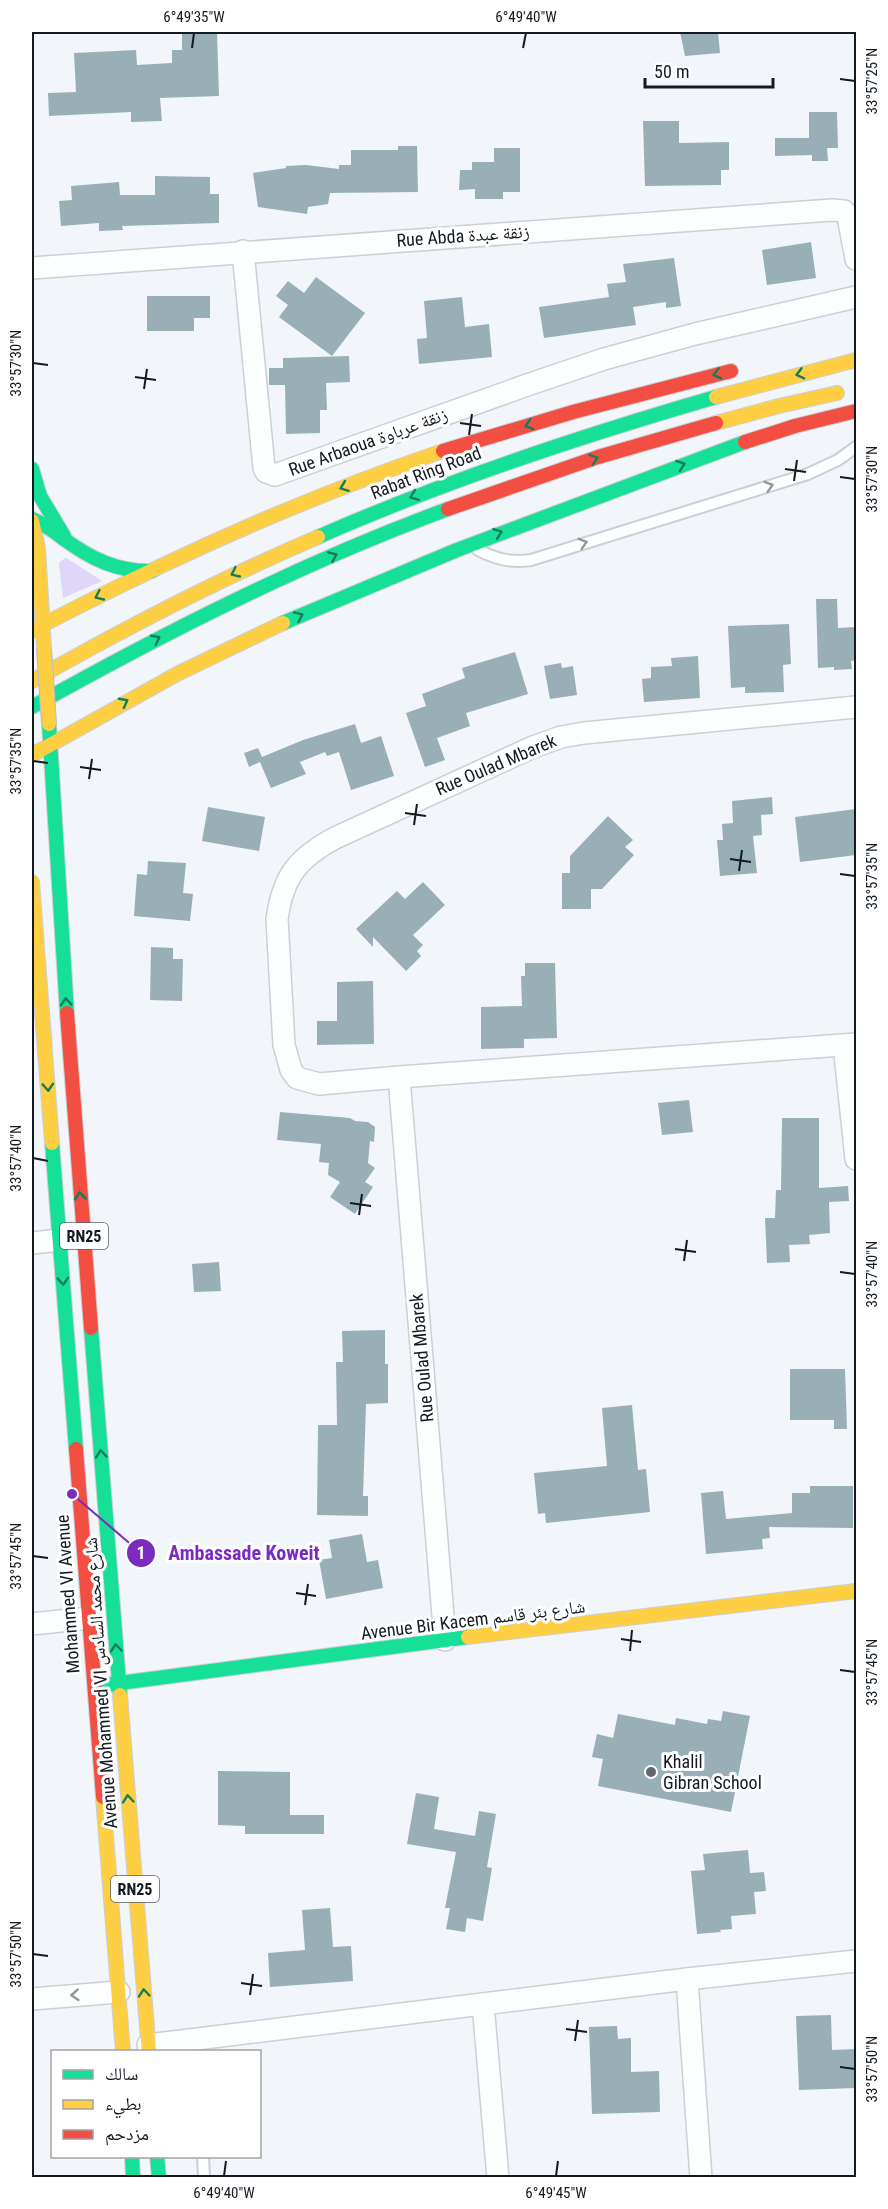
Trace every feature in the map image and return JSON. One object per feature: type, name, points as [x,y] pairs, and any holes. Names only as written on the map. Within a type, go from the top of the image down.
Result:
[{"type":"main road","name":"Rabat Ring Road","points":[[32,681],[130,626],[210,585],[374,512],[458,479],[543,450],[754,386],[854,351]]},
{"type":"main road","points":[[37,627],[63,612],[256,523],[415,461],[483,438],[625,397],[746,368]]},
{"type":"main road","points":[[32,707],[143,645],[223,605],[406,525],[532,479],[638,445],[760,411],[848,391]]},
{"type":"main road","points":[[32,755],[198,663],[295,618],[468,544],[731,447],[790,428],[856,411]]},
{"type":"main road","points":[[32,469],[41,498],[53,521],[68,542]]},
{"type":"main road","points":[[32,520],[43,523],[68,542],[111,567],[131,571],[152,571]]},
{"type":"main road","name":"Avenue Mohammed VI شارع محمد السادس","points":[[32,520],[38,548],[37,627],[44,648],[71,1077],[148,2048]]},
{"type":"main road","name":"Mohammed VI Avenue","points":[[32,882],[123,2050]]},
{"type":"main road","name":"Avenue Bir Kacem شارع بئر قاسم","points":[[93,1686],[445,1640],[856,1591]]},
{"type":"main road","points":[[132,2158],[133,2178]]},
{"type":"main road","points":[[157,2158],[159,2178]]},
{"type":"street","name":"Rue Abda زنقة عبدة","points":[[32,268],[832,210],[844,211],[848,216],[856,259]]},
{"type":"street","name":"Rue Arbaoua زنقة عرباوة","points":[[243,251],[264,468],[266,472],[275,475],[604,359],[695,334],[856,297]]},
{"type":"street","name":"Rue Oulad Mbarek","points":[[850,1045],[319,1084],[297,1078],[291,1070],[284,1045],[277,919],[279,900],[286,882],[298,863],[315,849],[533,747],[561,737],[584,733],[856,707]]},
{"type":"street","points":[[850,1045],[856,1159]]},
{"type":"street","name":"Rue Oulad Mbarek","points":[[399,1077],[445,1640]]},
{"type":"street","points":[[32,1243],[60,1240]]},
{"type":"street","points":[[32,1624],[88,1618]]},
{"type":"street","points":[[148,2048],[204,2045],[483,2004],[856,1961]]},
{"type":"street","points":[[687,1979],[701,2178]]},
{"type":"street","points":[[32,1999],[118,1992]]},
{"type":"street","points":[[483,2004],[498,2178]]},
{"type":"lane","points":[[468,544],[498,559],[531,560],[808,474],[838,460],[856,447]]},
{"type":"lane","points":[[203,2158],[204,2178]]},
{"type":"shaded area","points":[[65,558],[102,581],[63,598],[59,563]]},
{"type":"building","points":[[217,32],[219,96],[160,98],[162,121],[131,122],[131,112],[49,116],[48,93],[76,92],[74,53],[136,50],[137,65],[172,63],[172,50],[182,50],[182,33]]},
{"type":"building","points":[[680,32],[718,32],[720,53],[685,56]]},
{"type":"building","points":[[809,112],[837,112],[838,148],[827,148],[828,161],[812,161],[812,155],[775,156],[775,138],[809,138]]},
{"type":"building","points":[[643,121],[679,121],[679,143],[729,142],[729,170],[721,170],[721,185],[645,186]]},
{"type":"building","points":[[398,146],[417,146],[418,192],[330,193],[328,204],[308,207],[307,214],[258,207],[253,173],[286,168],[286,166],[306,165],[339,169],[339,165],[351,165],[351,150],[398,150]]},
{"type":"building","points":[[494,148],[520,148],[520,192],[503,192],[503,199],[475,199],[475,189],[459,190],[460,170],[472,170],[472,162],[494,162]]},
{"type":"building","points":[[155,176],[210,177],[210,194],[219,194],[219,223],[122,226],[123,230],[99,231],[99,223],[61,226],[59,201],[72,200],[71,186],[119,182],[120,195],[155,195]]},
{"type":"building","points":[[811,242],[816,278],[767,285],[762,250]]},
{"type":"building","points":[[674,258],[681,306],[666,308],[666,302],[633,307],[636,325],[544,338],[539,307],[609,297],[607,284],[626,282],[623,264]]},
{"type":"building","points":[[316,277],[365,313],[332,356],[279,317],[288,305],[276,296],[288,281],[304,293]]},
{"type":"building","points":[[147,296],[210,296],[210,318],[194,318],[194,331],[147,331]]},
{"type":"building","points":[[462,297],[465,327],[489,324],[492,357],[419,364],[417,339],[427,338],[424,301]]},
{"type":"building","points":[[349,356],[350,382],[326,383],[327,410],[320,410],[320,433],[286,434],[285,385],[269,385],[269,368],[283,368],[283,358]]},
{"type":"building","points":[[816,599],[837,599],[838,628],[856,627],[856,660],[851,661],[852,669],[818,668]]},
{"type":"building","points":[[789,624],[791,664],[783,665],[784,692],[745,693],[745,687],[731,688],[728,626]]},
{"type":"building","points":[[515,652],[528,694],[466,713],[470,726],[437,738],[445,760],[425,767],[406,713],[426,706],[422,694],[465,678],[462,668]]},
{"type":"building","points":[[698,656],[700,698],[644,702],[642,679],[651,678],[651,667],[672,666],[671,658]]},
{"type":"building","points":[[561,663],[562,668],[573,666],[577,695],[550,699],[544,666]]},
{"type":"building","points":[[355,724],[361,743],[381,736],[394,776],[351,790],[339,752],[327,756],[325,752],[300,762],[306,774],[271,788],[260,762],[249,767],[244,753],[258,748],[262,757],[303,740]]},
{"type":"building","points":[[772,797],[773,814],[761,815],[762,835],[753,836],[757,873],[720,876],[717,840],[723,840],[722,824],[733,823],[732,801]]},
{"type":"building","points":[[208,807],[265,817],[259,851],[202,841]]},
{"type":"building","points":[[856,809],[856,855],[800,862],[795,817]]},
{"type":"building","points":[[608,816],[633,840],[625,847],[634,855],[602,889],[591,889],[591,909],[562,909],[562,873],[570,873],[570,856]]},
{"type":"building","points":[[148,861],[186,863],[183,893],[193,894],[190,921],[134,916],[137,874],[147,875]]},
{"type":"building","points":[[423,882],[445,905],[413,935],[423,945],[417,951],[421,956],[406,971],[373,937],[373,947],[356,929],[397,891],[405,899]]},
{"type":"building","points":[[151,947],[173,948],[173,959],[183,959],[182,1001],[150,1000]]},
{"type":"building","points":[[525,963],[555,963],[557,1038],[524,1039],[524,1048],[481,1049],[481,1007],[522,1006],[521,976],[525,976]]},
{"type":"building","points":[[373,981],[374,1044],[317,1045],[317,1021],[337,1021],[337,982]]},
{"type":"building","points":[[689,1100],[693,1132],[662,1135],[658,1103]]},
{"type":"building","points":[[280,1112],[350,1118],[355,1121],[368,1122],[375,1127],[374,1142],[370,1141],[368,1163],[375,1168],[365,1182],[373,1187],[355,1214],[330,1197],[340,1182],[328,1175],[329,1163],[319,1162],[321,1144],[277,1140]]},
{"type":"building","points":[[782,1118],[819,1118],[819,1188],[848,1186],[849,1201],[829,1202],[830,1233],[809,1235],[810,1244],[789,1245],[790,1262],[767,1263],[765,1218],[775,1218],[776,1190],[781,1190]]},
{"type":"building","points":[[219,1262],[221,1291],[194,1292],[192,1264]]},
{"type":"building","points":[[385,1330],[388,1403],[366,1404],[363,1496],[368,1496],[368,1516],[317,1515],[318,1425],[337,1425],[336,1362],[343,1362],[342,1331]]},
{"type":"building","points":[[790,1369],[845,1369],[847,1429],[834,1429],[834,1420],[790,1420]]},
{"type":"building","points":[[632,1405],[638,1470],[646,1469],[650,1512],[546,1523],[545,1513],[538,1514],[534,1473],[607,1466],[602,1408]]},
{"type":"building","points":[[810,1486],[853,1486],[853,1528],[769,1527],[770,1538],[762,1539],[763,1549],[706,1554],[701,1493],[723,1491],[726,1519],[792,1513],[792,1493],[810,1493]]},
{"type":"building","points":[[362,1534],[367,1562],[378,1560],[383,1588],[326,1599],[319,1560],[332,1558],[329,1540]]},
{"type":"building","points":[[723,1711],[750,1716],[731,1812],[598,1786],[603,1759],[592,1757],[597,1734],[613,1738],[618,1714],[675,1725],[676,1718],[707,1724],[708,1719],[721,1721]]},
{"type":"building","points":[[218,1771],[290,1772],[290,1815],[324,1815],[324,1834],[245,1834],[245,1826],[218,1825]]},
{"type":"building","points":[[416,1793],[439,1797],[434,1829],[475,1836],[479,1811],[496,1814],[487,1867],[492,1868],[483,1921],[467,1918],[465,1932],[446,1929],[450,1908],[445,1908],[456,1852],[407,1844]]},
{"type":"building","points":[[748,1850],[750,1873],[764,1872],[766,1891],[754,1892],[756,1914],[731,1916],[732,1929],[697,1934],[691,1871],[705,1870],[703,1854]]},
{"type":"building","points":[[330,1908],[333,1947],[351,1946],[353,1981],[270,1987],[268,1953],[305,1950],[302,1910]]},
{"type":"building","points":[[831,2015],[832,2050],[856,2049],[856,2088],[799,2090],[796,2016]]},
{"type":"building","points":[[617,2026],[618,2039],[631,2038],[631,2072],[659,2071],[660,2112],[592,2114],[589,2027]]},
{"type":"traffic: fast","points":[[318,537],[515,460],[716,397]]},
{"type":"traffic: fast","points":[[283,623],[457,550],[745,442]]},
{"type":"traffic: fast","points":[[32,469],[40,496],[64,536]]},
{"type":"traffic: fast","points":[[32,707],[185,625],[288,575],[448,509]]},
{"type":"traffic: fast","points":[[32,519],[84,553],[105,563],[116,567],[152,571]]},
{"type":"traffic: fast","points":[[49,724],[67,1013]]},
{"type":"traffic: fast","points":[[52,1143],[76,1449]]},
{"type":"traffic: fast","points":[[91,1328],[120,1695]]},
{"type":"traffic: fast","points":[[97,1686],[468,1637]]},
{"type":"traffic: fast","points":[[132,2158],[133,2178]]},
{"type":"traffic: fast","points":[[157,2158],[159,2178]]},
{"type":"traffic: slow","points":[[716,397],[856,360]]},
{"type":"traffic: slow","points":[[716,423],[837,393]]},
{"type":"traffic: slow","points":[[32,631],[111,590],[229,535],[299,505],[443,451]]},
{"type":"traffic: slow","points":[[32,521],[38,548],[44,648]]},
{"type":"traffic: slow","points":[[32,681],[173,605],[318,537]]},
{"type":"traffic: slow","points":[[32,755],[177,674],[283,623]]},
{"type":"traffic: slow","points":[[44,648],[49,724]]},
{"type":"traffic: slow","points":[[32,882],[52,1143]]},
{"type":"traffic: slow","points":[[468,1637],[856,1591]]},
{"type":"traffic: slow","points":[[120,1695],[149,2050]]},
{"type":"traffic: slow","points":[[103,1797],[123,2050]]},
{"type":"traffic: jam","points":[[443,451],[573,412],[731,371]]},
{"type":"traffic: jam","points":[[745,442],[795,426],[856,411]]},
{"type":"traffic: jam","points":[[448,509],[598,457],[716,423]]},
{"type":"traffic: jam","points":[[67,1013],[91,1328]]},
{"type":"traffic: jam","points":[[76,1449],[103,1797]]},
{"type":"place","name":"Ambassade Koweit","points":[[72,1494]]},
{"type":"place","name":"Khalil Gibran School","points":[[651,1772]]}]
